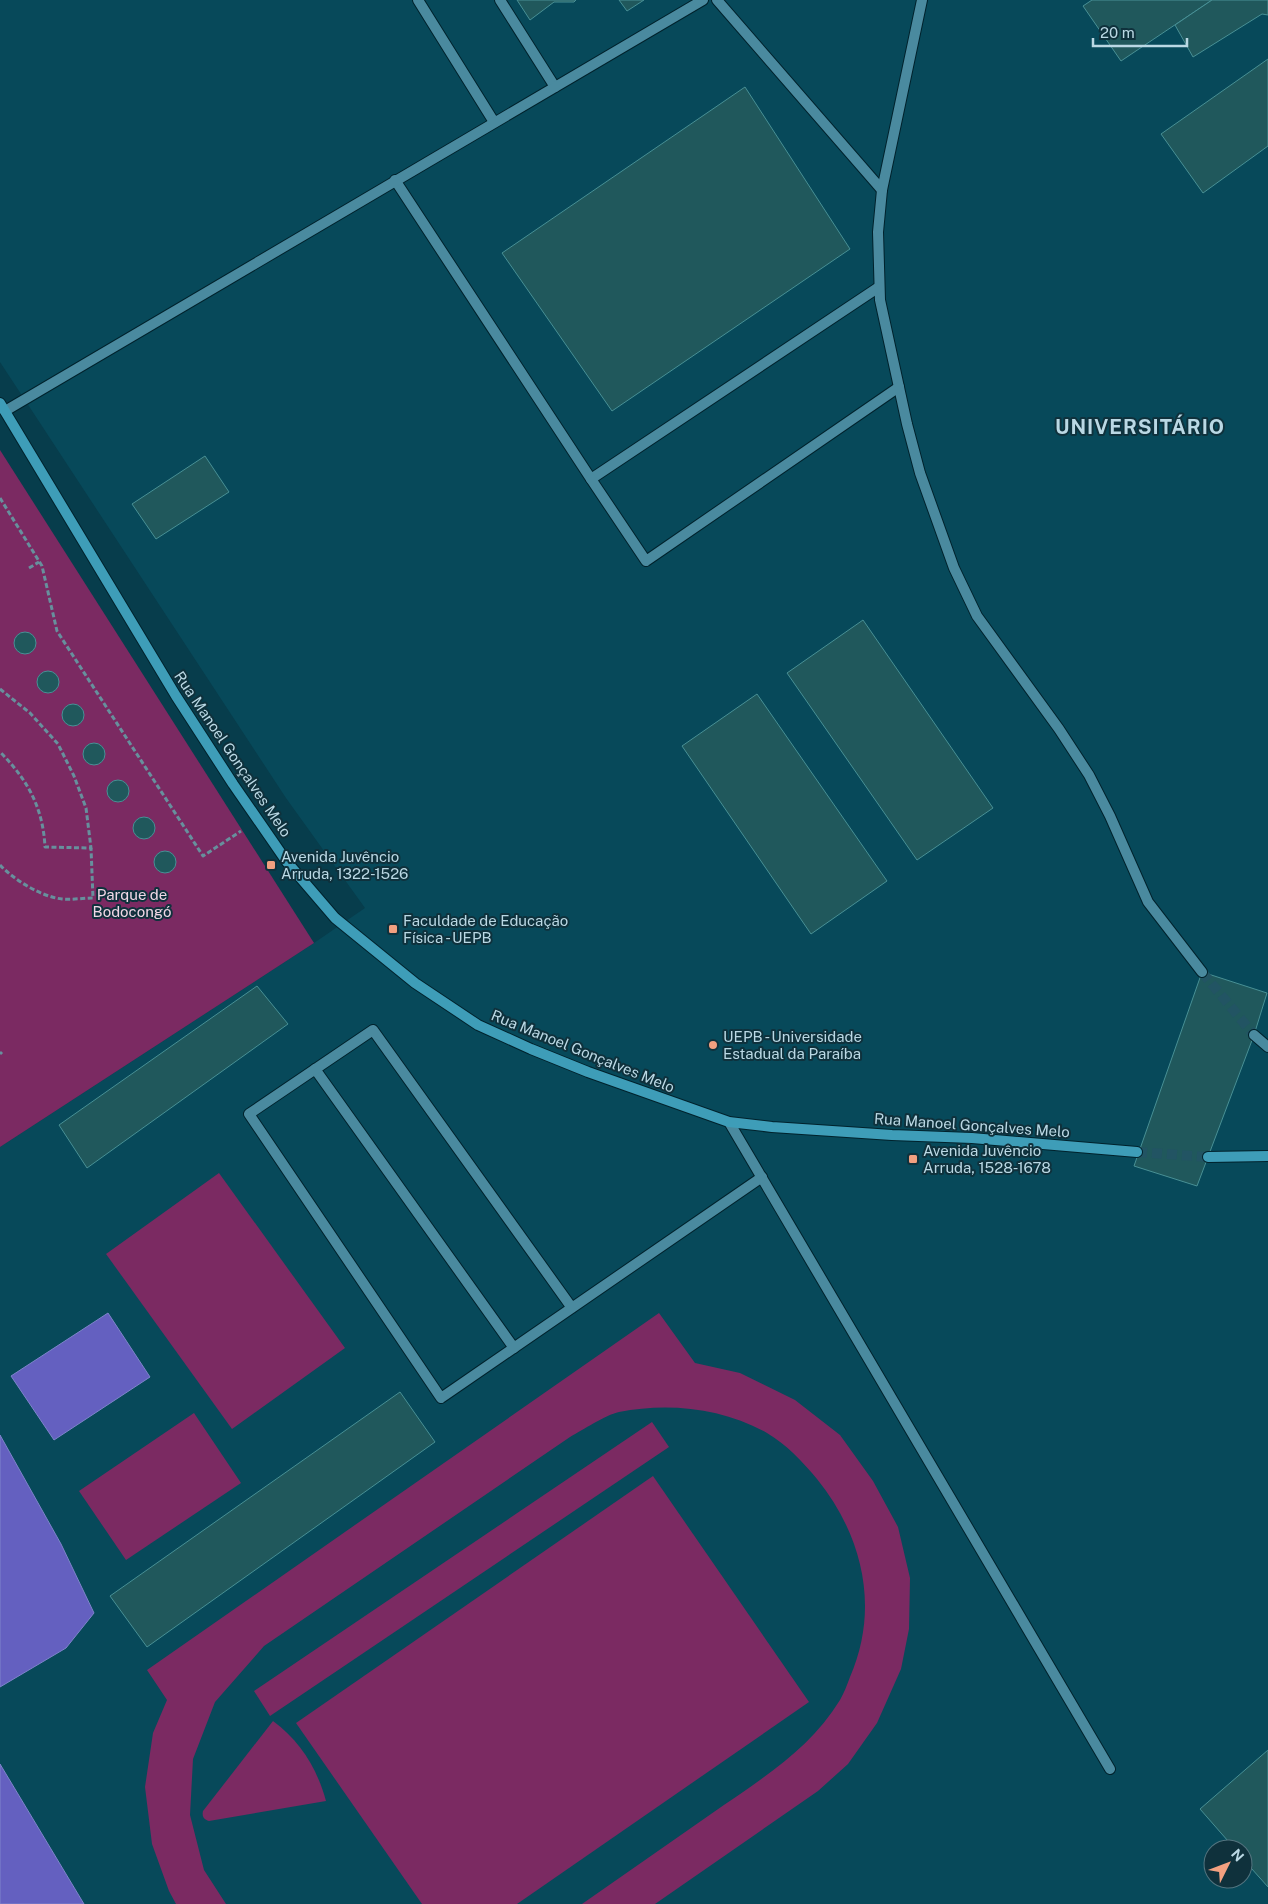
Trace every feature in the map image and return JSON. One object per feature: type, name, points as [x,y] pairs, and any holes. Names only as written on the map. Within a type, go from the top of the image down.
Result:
[{"type":"street","points":[[418,0],[494,122]]},
{"type":"street","points":[[500,0],[555,87]]},
{"type":"street","points":[[3,407],[703,0]]},
{"type":"street","points":[[717,0],[882,190]]},
{"type":"street","points":[[922,0],[882,190],[878,232],[879,287],[882,310],[906,424],[920,473],[954,568],[977,616],[1089,775],[1110,816],[1148,902],[1202,972]]},
{"type":"street","points":[[395,180],[646,561],[899,387]]},
{"type":"street","points":[[591,479],[879,287]]},
{"type":"street","name":"Rua Manoel Gonçalves Melo","points":[[3,407],[176,696],[287,862],[335,918],[415,983],[478,1025],[588,1072],[729,1122],[772,1127],[892,1135],[972,1138],[1137,1152]]},
{"type":"street","points":[[572,1308],[373,1030],[249,1114],[441,1398],[514,1348],[762,1177]]},
{"type":"street","points":[[1254,1035],[1268,1047]]},
{"type":"street","points":[[315,1069],[514,1348]]},
{"type":"street","points":[[729,1122],[1110,1769]]},
{"type":"street","points":[[1208,1157],[1268,1156]]},
{"type":"path","points":[[0,498],[42,566],[57,631],[203,856],[258,820]]},
{"type":"path","points":[[29,568],[39,562]]},
{"type":"path","points":[[0,689],[30,713],[58,744],[74,776],[86,808],[91,848],[93,898],[60,899],[38,891],[11,877],[0,866]]},
{"type":"path","points":[[0,752],[20,774],[36,800],[44,826],[45,847],[91,848]]},
{"type":"shaded area","name":"UEPB - Universidade Estadual da Paraíba","points":[[0,0],[1268,0],[1268,1904],[84,1904],[0,1764],[0,1687],[66,1648],[94,1613],[61,1544],[0,1435],[0,1147],[365,908],[286,798],[0,362]]},
{"type":"shaded area","points":[[108,1313],[150,1377],[54,1440],[11,1376]]},
{"type":"shaded area","points":[[0,1435],[61,1544],[94,1613],[66,1648],[0,1687]]},
{"type":"shaded area","points":[[0,1764],[84,1904],[0,1904]]},
{"type":"green space","name":"Parque de Bodocongó","points":[[0,450],[314,943],[0,1147]]},
{"type":"green space","points":[[219,1173],[345,1348],[232,1429],[106,1254]]},
{"type":"green space","points":[[659,1313],[695,1363],[740,1373],[795,1400],[840,1435],[873,1481],[898,1527],[910,1578],[909,1629],[901,1669],[877,1723],[848,1764],[818,1791],[655,1904],[582,1904],[764,1777],[798,1750],[813,1735],[840,1700],[859,1651],[864,1625],[865,1599],[862,1574],[856,1549],[846,1524],[833,1501],[817,1479],[788,1448],[767,1433],[732,1418],[714,1413],[676,1408],[638,1409],[619,1412],[601,1419],[570,1437],[264,1646],[215,1702],[193,1759],[190,1815],[204,1870],[226,1904],[176,1904],[169,1891],[152,1844],[145,1787],[153,1733],[167,1700],[147,1670]]},
{"type":"green space","points":[[194,1413],[241,1483],[126,1560],[79,1491]]},
{"type":"green space","points":[[652,1422],[669,1447],[270,1716],[254,1691]]},
{"type":"green space","points":[[653,1476],[809,1702],[517,1904],[422,1904],[296,1723]]},
{"type":"green space","points":[[273,1721],[291,1737],[306,1756],[318,1777],[326,1801],[209,1821],[205,1819],[203,1811]]},
{"type":"building","points":[[517,0],[576,0],[574,2],[554,2],[530,20]]},
{"type":"building","points":[[619,0],[644,0],[627,11]]},
{"type":"building","points":[[1092,0],[1212,0],[1121,61],[1083,6]]},
{"type":"building","points":[[1212,0],[1268,0],[1268,15],[1262,14],[1193,57],[1175,25]]},
{"type":"building","points":[[1268,59],[1268,146],[1203,193],[1161,134]]},
{"type":"building","points":[[745,87],[850,249],[612,411],[502,253]]},
{"type":"building","points":[[205,456],[229,492],[156,539],[132,504]]},
{"type":"building","points":[[863,620],[993,808],[917,860],[787,673]]},
{"type":"building","points":[[25,632],[33,635],[36,643],[33,651],[25,654],[17,651],[14,643],[17,635]]},
{"type":"building","points":[[48,671],[56,674],[59,682],[56,690],[48,693],[40,690],[37,682],[40,674]]},
{"type":"building","points":[[757,694],[887,881],[811,934],[682,746]]},
{"type":"building","points":[[73,704],[81,707],[84,715],[81,723],[73,726],[65,723],[62,715],[65,707]]},
{"type":"building","points":[[94,743],[102,746],[105,754],[102,762],[94,765],[86,762],[83,754],[86,746]]},
{"type":"building","points":[[118,780],[126,783],[129,791],[126,799],[118,802],[110,799],[107,791],[110,783]]},
{"type":"building","points":[[144,817],[152,820],[155,828],[152,836],[144,839],[136,836],[133,828],[136,820]]},
{"type":"building","points":[[165,851],[173,854],[176,862],[173,870],[165,873],[157,870],[154,862],[157,854]]},
{"type":"building","points":[[1202,972],[1267,993],[1254,1035],[1197,1186],[1134,1166]]},
{"type":"building","points":[[257,986],[288,1024],[87,1168],[59,1125]]},
{"type":"building","points":[[400,1392],[435,1442],[147,1647],[110,1596]]},
{"type":"building","points":[[1268,1750],[1268,1887],[1253,1870],[1253,1839],[1226,1839],[1200,1809]]},
{"type":"tunnel","points":[[1202,972],[1254,1035]]},
{"type":"tunnel","points":[[1137,1152],[1208,1157]]},
{"type":"place","name":"Avenida Juvêncio Arruda, 1322-1526","points":[[271,865]]},
{"type":"place","name":"Faculdade de Educação Física - UEPB","points":[[393,929]]},
{"type":"place","name":"UEPB - Universidade Estadual da Paraíba","points":[[713,1045]]},
{"type":"place","name":"Avenida Juvêncio Arruda, 1528-1678","points":[[913,1159]]},
{"type":"district","name":"UNIVERSITÁRIO","points":[[1140,427]]}]
